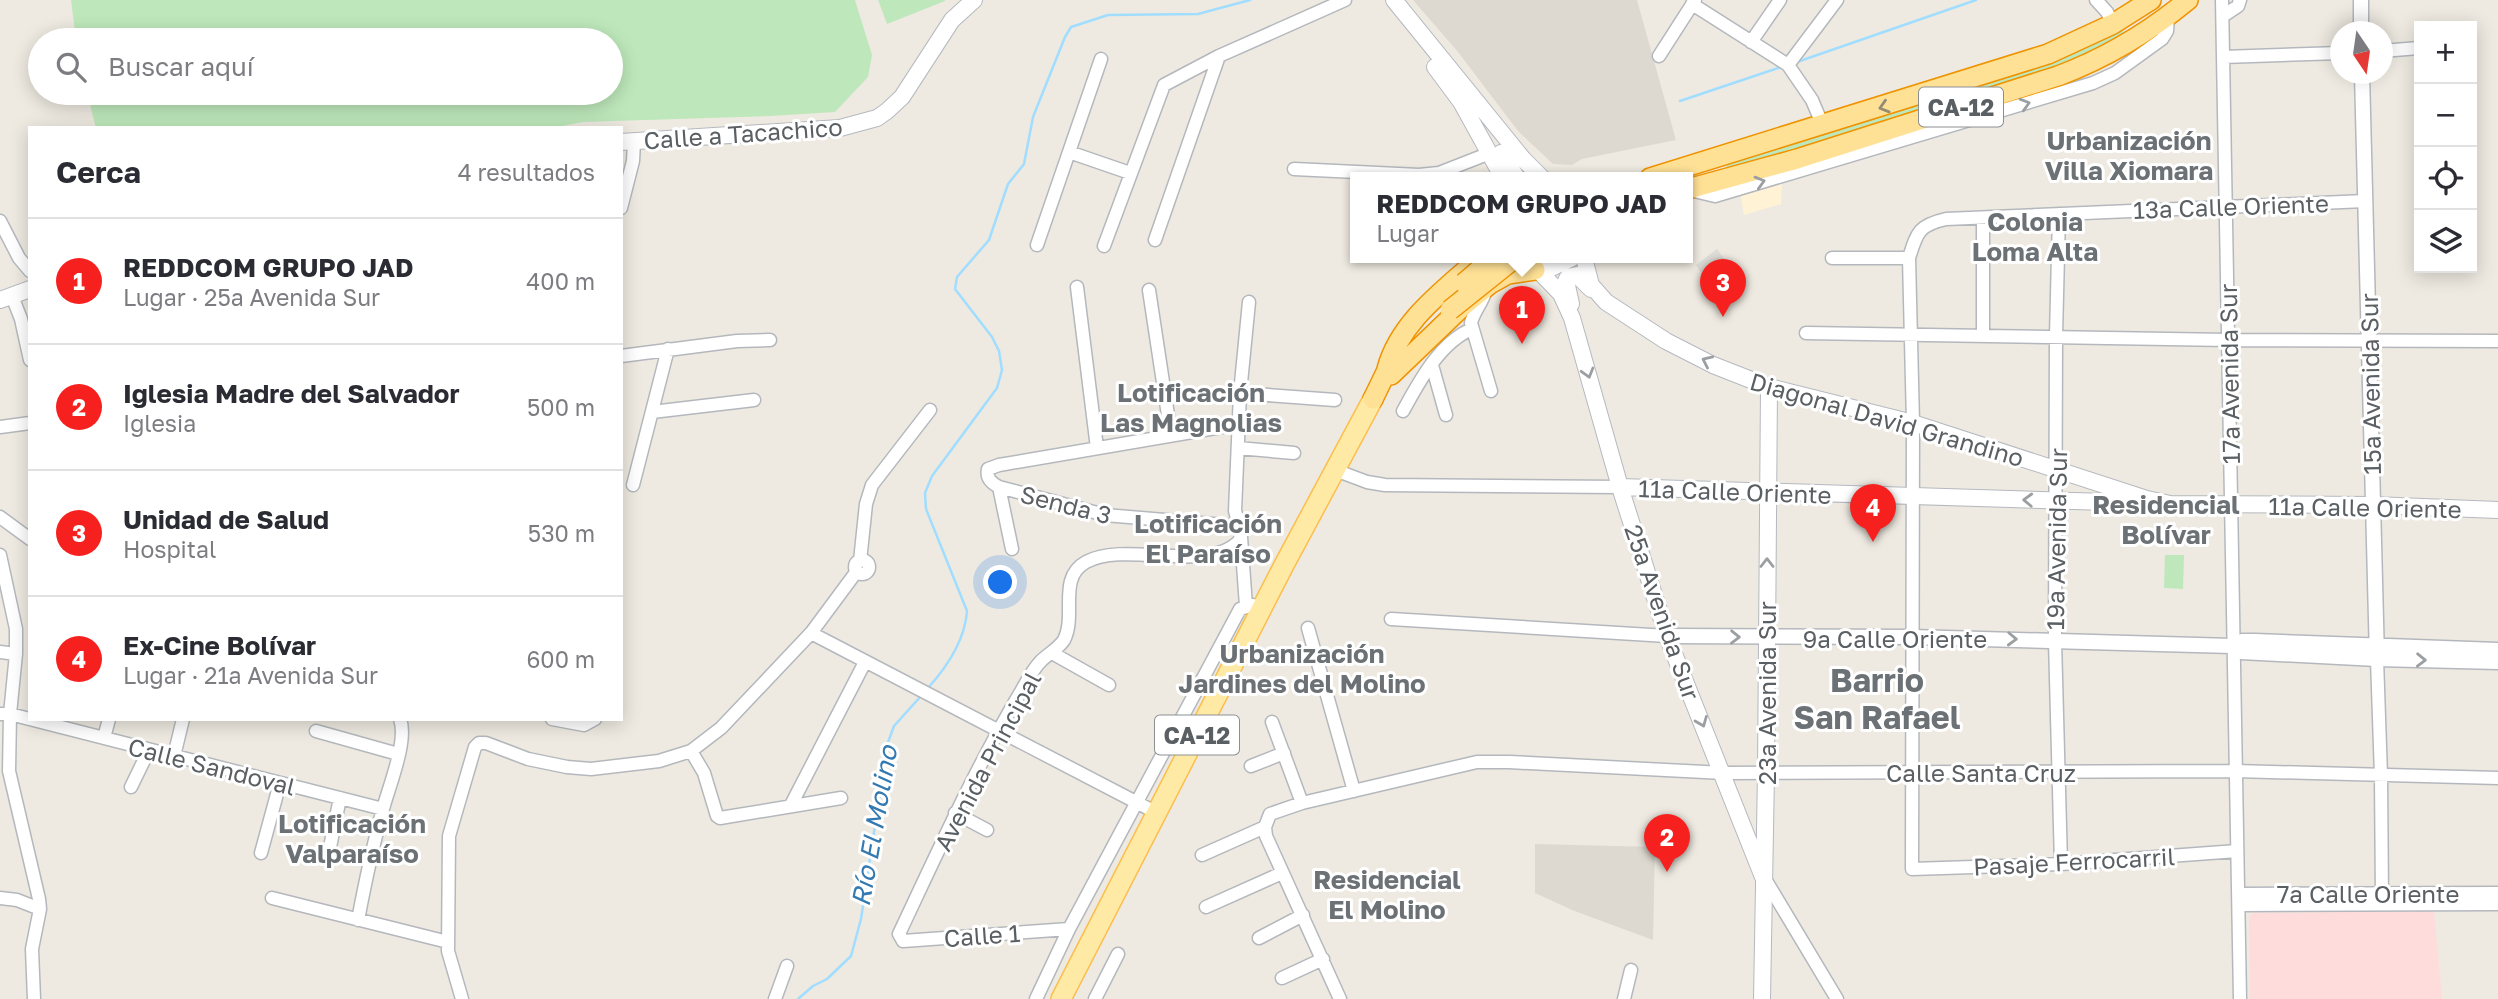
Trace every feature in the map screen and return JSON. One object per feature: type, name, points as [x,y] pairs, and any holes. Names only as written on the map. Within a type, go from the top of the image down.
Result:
[{"type":"highway","name":"CA-12","points":[[1670,172],[2048,54],[2113,24],[2151,0]]},
{"type":"highway","points":[[2165,9],[2188,0]]},
{"type":"highway","name":"CA-12","points":[[1693,190],[2081,67],[2148,32],[2138,29],[2137,19],[2165,9]]},
{"type":"highway","points":[[2081,67],[2091,57],[2129,32],[2126,23],[2113,24]]},
{"type":"highway","points":[[1680,172],[1734,153]]},
{"type":"highway","points":[[1450,302],[1476,263]]},
{"type":"highway","points":[[1373,399],[1389,372],[1488,263]]},
{"type":"highway","points":[[1450,302],[1507,263]]},
{"type":"highway","points":[[1450,302],[1487,287],[1508,274],[1537,270]]},
{"type":"main road","name":"Calle a Tacachico","points":[[628,142],[840,128],[877,118],[902,97],[952,20],[974,0]]},
{"type":"main road","points":[[1381,0],[1461,102],[1500,172]]},
{"type":"main road","points":[[1394,0],[1536,172]]},
{"type":"main road","points":[[1461,102],[1472,111],[1513,172]]},
{"type":"main road","points":[[1520,263],[1537,270],[1563,263]]},
{"type":"main road","name":"Diagonal David Grandino","points":[[1585,263],[1591,285],[1606,302],[1666,341],[1713,365],[1769,387],[1913,423],[2170,504],[2232,506]]},
{"type":"main road","name":"25a Avenida Sur","points":[[1537,270],[1553,283],[1574,323],[1620,487],[1667,636],[1724,773],[1763,877]]},
{"type":"main road","points":[[1574,323],[1566,281],[1572,275],[1581,277],[1606,302]]},
{"type":"main road","points":[[1563,283],[1574,323]]},
{"type":"main road","points":[[6,298],[28,290]]},
{"type":"main road","name":"23a Avenida Sur","points":[[1762,999],[1769,387]]},
{"type":"main road","name":"CA-12","points":[[1061,999],[1157,813],[1254,606],[1339,472],[1347,446],[1373,399]]},
{"type":"main road","name":"11a Calle Oriente","points":[[1620,487],[2170,504]]},
{"type":"main road","name":"11a Calle Oriente","points":[[2232,506],[2373,505],[2498,510]]},
{"type":"street","points":[[1104,246],[1164,85],[1219,56],[1345,0]]},
{"type":"street","points":[[1751,42],[1780,0]]},
{"type":"street","points":[[1788,65],[1838,0]]},
{"type":"street","points":[[2096,0],[2113,24]]},
{"type":"street","name":"17a Avenida Sur","points":[[2222,0],[2239,999]]},
{"type":"street","points":[[2223,16],[2238,6],[2239,0]]},
{"type":"street","points":[[2361,0],[2361,21]]},
{"type":"street","points":[[1659,55],[1694,2],[1788,65],[1812,100],[1823,126]]},
{"type":"street","points":[[1693,191],[1715,195],[2093,83],[2115,73],[2162,39],[2167,31],[2165,9]]},
{"type":"street","points":[[2393,50],[2414,48]]},
{"type":"street","points":[[2223,57],[2330,52]]},
{"type":"street","points":[[1155,240],[1219,56]]},
{"type":"street","points":[[1037,245],[1101,59]]},
{"type":"street","name":"15a Avenida Sur","points":[[2362,84],[2382,899]]},
{"type":"street","points":[[623,201],[628,184],[628,142]]},
{"type":"street","points":[[1069,152],[1129,173]]},
{"type":"street","points":[[1442,172],[1490,153]]},
{"type":"street","points":[[1294,169],[1356,172]]},
{"type":"street","name":"13a Calle Oriente","points":[[1909,258],[1915,238],[1924,226],[1946,219],[2365,201]]},
{"type":"street","name":"19a Avenida Sur","points":[[2059,214],[2055,641],[2061,864]]},
{"type":"street","points":[[1983,218],[1983,335]]},
{"type":"street","points":[[0,221],[19,258],[28,269]]},
{"type":"street","points":[[1832,258],[1909,258],[1913,423],[1913,772]]},
{"type":"street","points":[[1077,287],[1097,448],[1239,424]]},
{"type":"street","points":[[1487,287],[1481,306],[1472,319],[1472,329],[1491,391]]},
{"type":"street","points":[[1149,290],[1171,435]]},
{"type":"street","points":[[6,298],[21,319],[28,351]]},
{"type":"street","points":[[1036,999],[1069,929],[1240,609],[1254,606],[1235,511],[1240,393],[1249,302]]},
{"type":"street","points":[[1402,411],[1432,365],[1457,336],[1472,329]]},
{"type":"street","points":[[1806,333],[2228,340],[2498,341]]},
{"type":"street","points":[[623,356],[737,341],[771,340]]},
{"type":"street","points":[[633,485],[668,349]]},
{"type":"street","points":[[1432,365],[1447,415]]},
{"type":"street","points":[[1240,393],[1335,400]]},
{"type":"street","points":[[652,412],[754,400]]},
{"type":"street","points":[[462,999],[450,962],[448,942],[449,836],[475,747],[486,743],[528,758],[567,767],[591,769],[659,761],[691,751],[721,728],[811,633],[858,566],[866,504],[872,485],[930,410]]},
{"type":"street","points":[[0,427],[28,423]]},
{"type":"street","name":"Senda 3","points":[[1097,448],[994,466],[988,469],[988,479],[999,487],[1105,515],[1240,534]]},
{"type":"street","points":[[1238,448],[1294,453]]},
{"type":"street","name":"11a Calle Oriente","points":[[1339,472],[1385,485],[1620,487]]},
{"type":"street","points":[[999,487],[1012,549]]},
{"type":"street","points":[[0,517],[28,537]]},
{"type":"street","name":"Avenida Principal","points":[[899,934],[955,813],[998,730],[1032,672],[1061,643],[1066,633],[1071,578],[1075,570],[1087,561],[1111,555],[1209,555],[1223,551],[1240,534]]},
{"type":"street","points":[[0,555],[16,629],[16,654],[5,714],[5,770],[40,909],[32,948],[34,999]]},
{"type":"street","name":"9a Calle Oriente","points":[[1391,619],[1667,636],[1912,637],[2232,646],[2242,641],[2255,641],[2498,662]]},
{"type":"street","points":[[1308,628],[1354,791]]},
{"type":"street","points":[[811,633],[1157,813]]},
{"type":"street","name":"9a Calle Oriente","points":[[2377,653],[2498,650]]},
{"type":"street","points":[[0,652],[16,654]]},
{"type":"street","points":[[1052,653],[1109,685]]},
{"type":"street","points":[[791,805],[865,662]]},
{"type":"street","name":"Calle Sandoval","points":[[5,714],[28,720]]},
{"type":"street","name":"Calle Sandoval","points":[[34,721],[383,809]]},
{"type":"street","points":[[104,738],[108,721]]},
{"type":"street","points":[[174,756],[183,721]]},
{"type":"street","points":[[358,920],[398,754],[402,733],[400,721]]},
{"type":"street","points":[[562,721],[576,724],[590,721]]},
{"type":"street","points":[[1272,722],[1302,803]]},
{"type":"street","points":[[316,731],[398,754]]},
{"type":"street","points":[[131,787],[149,750]]},
{"type":"street","points":[[691,751],[704,773],[718,817],[841,798]]},
{"type":"street","points":[[1251,766],[1284,753]]},
{"type":"street","name":"Calle Santa Cruz","points":[[1265,827],[1270,814],[1302,803],[1465,764],[1509,762],[1724,773],[2235,771],[2498,778]]},
{"type":"street","name":"Pasaje Ferrocarril","points":[[1913,772],[1912,869],[2061,864],[2237,851]]},
{"type":"street","points":[[261,853],[280,783]]},
{"type":"street","points":[[330,848],[340,798]]},
{"type":"street","points":[[955,813],[987,830]]},
{"type":"street","points":[[1202,855],[1265,827],[1266,836],[1282,873],[1340,999]]},
{"type":"street","points":[[1206,907],[1282,873]]},
{"type":"street","points":[[1763,877],[1837,999]]},
{"type":"street","name":"7a Calle Oriente","points":[[2382,899],[2498,893]]},
{"type":"street","points":[[0,898],[17,900],[40,909]]},
{"type":"street","points":[[272,898],[448,942]]},
{"type":"street","name":"7a Calle Oriente","points":[[2239,899],[2382,899],[2498,904]]},
{"type":"street","points":[[1259,938],[1303,915]]},
{"type":"street","name":"Calle 1","points":[[899,934],[903,941],[1069,929]]},
{"type":"street","points":[[1095,999],[1118,954]]},
{"type":"street","points":[[1282,978],[1323,959]]},
{"type":"street","points":[[775,999],[787,966]]},
{"type":"street","points":[[1050,968],[1074,974]]},
{"type":"street","points":[[1624,999],[1631,970]]},
{"type":"shaded area","points":[[1413,0],[1637,0],[1676,140],[1582,159],[1572,165],[1553,164],[1518,131],[1458,52]]},
{"type":"shaded area","points":[[1782,182],[1781,204],[1744,215],[1740,192]]},
{"type":"shaded area","points":[[1717,249],[1742,284],[1721,302],[1696,265]]},
{"type":"shaded area","points":[[1535,844],[1655,847],[1653,940],[1572,910],[1535,893]]},
{"type":"shaded area","points":[[2434,911],[2442,999],[2250,999],[2249,916],[2254,913]]},
{"type":"green space","points":[[71,0],[855,0],[872,55],[868,77],[835,112],[583,122],[562,126],[95,126],[90,105],[623,105],[623,28],[74,28]]},
{"type":"green space","points":[[878,0],[945,0],[945,1],[887,24]]},
{"type":"green space","points":[[2123,28],[2123,34],[2087,57],[1729,171],[1725,163]]},
{"type":"green space","points":[[2165,555],[2184,555],[2183,589],[2164,588]]},
{"type":"waterway","name":"Río El Molino","points":[[928,688],[954,653],[963,632],[967,611],[926,509],[925,493],[932,476],[997,388],[1002,370],[999,351],[992,337],[955,289],[957,277],[989,240],[1008,184],[1024,164],[1033,117],[1065,37],[1071,27],[1108,15],[1198,14],[1250,0]]},
{"type":"waterway","points":[[1797,62],[1976,0]]},
{"type":"waterway","points":[[1680,101],[1781,67]]},
{"type":"waterway","name":"Río El Molino","points":[[798,999],[813,986],[827,979],[851,956],[861,919],[887,745],[894,726],[921,696]]},
{"type":"place","name":"Unidad de Salud","points":[[1723,317]]},
{"type":"place","name":"REDDCOM GRUPO JAD","points":[[1522,344]]},
{"type":"place","name":"Ex-Cine Bolívar","points":[[1873,542]]},
{"type":"place","name":"Iglesia Madre del Salvador","points":[[1667,872]]},
{"type":"district","name":"Urbanización Villa Xiomara","points":[[2129,155]]},
{"type":"district","name":"Colonia Loma Alta","points":[[2035,236]]},
{"type":"district","name":"Lotificación Las Magnolias","points":[[1191,407]]},
{"type":"district","name":"Residencial Bolívar","points":[[2166,519]]},
{"type":"district","name":"Lotificación El Paraíso","points":[[1208,538]]},
{"type":"district","name":"Urbanización Jardines del Molino","points":[[1302,668]]},
{"type":"district","name":"Barrio San Rafael","points":[[1877,698]]},
{"type":"district","name":"Lotificación Valparaíso","points":[[352,838]]},
{"type":"district","name":"Residencial El Molino","points":[[1387,894]]}]
